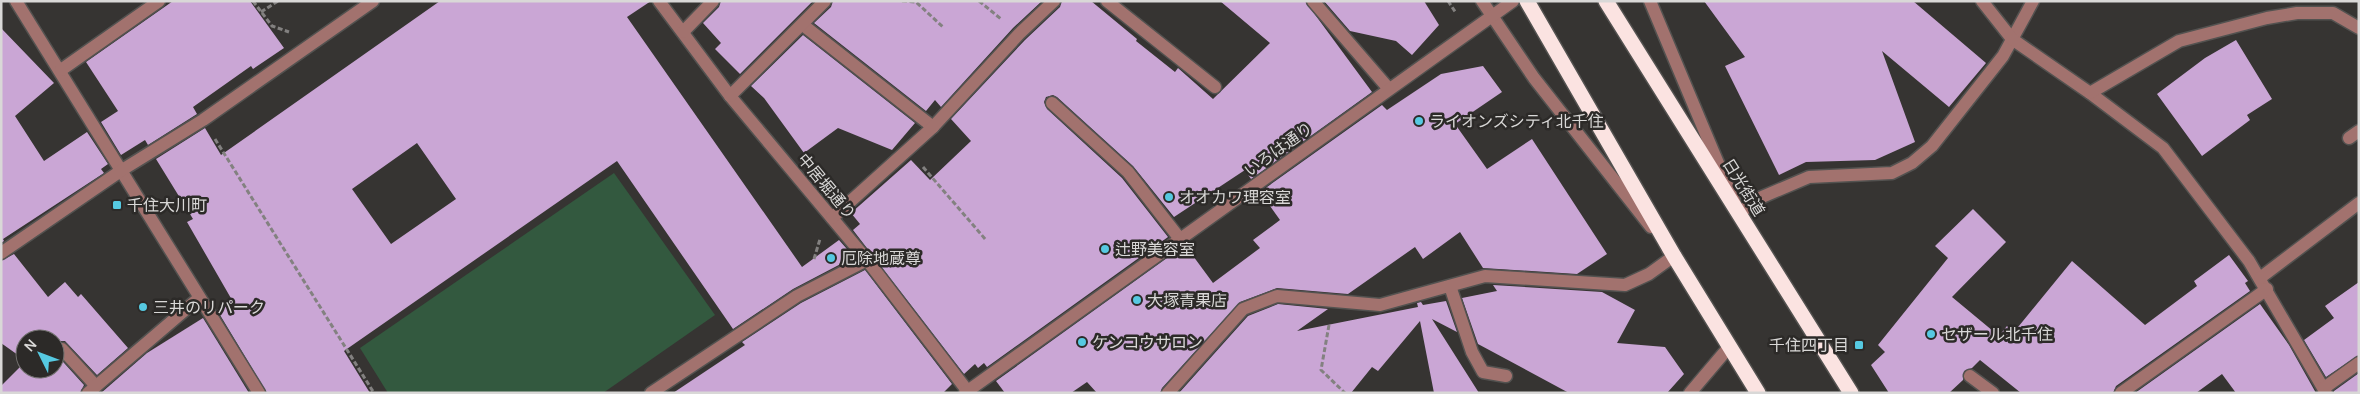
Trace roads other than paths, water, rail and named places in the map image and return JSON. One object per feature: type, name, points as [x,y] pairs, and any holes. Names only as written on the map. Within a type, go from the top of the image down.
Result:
[{"type":"highway","points":[[1527,1],[1674,256],[1758,393]]},
{"type":"highway","name":"日光街道","points":[[1606,1],[1851,393]]},
{"type":"street","points":[[16,1],[61,70],[199,298],[259,393]]},
{"type":"street","points":[[61,70],[159,1]]},
{"type":"street","points":[[1,253],[122,170],[203,120],[373,1]]},
{"type":"street","name":"中居堀通り","points":[[660,1],[730,96],[867,260],[967,392]]},
{"type":"street","points":[[683,32],[713,1]]},
{"type":"street","points":[[730,96],[803,25],[824,1]]},
{"type":"street","points":[[832,218],[932,127],[1019,34],[1054,1]]},
{"type":"street","points":[[1107,1],[1215,86]]},
{"type":"street","points":[[1313,1],[1389,89]]},
{"type":"street","points":[[1168,393],[1243,309],[1277,296],[1380,306],[1485,276],[1626,285],[1649,274],[1674,256],[1534,78],[1482,1]]},
{"type":"street","name":"いろは通り","points":[[967,392],[1513,1]]},
{"type":"street","points":[[1650,1],[1739,213],[1762,197],[1808,177],[1892,174],[1912,163],[1932,146],[2003,56],[2033,1]]},
{"type":"street","points":[[1982,1],[2012,39],[2090,93],[2164,148],[2250,261],[2325,390],[2359,363]]},
{"type":"street","points":[[2090,93],[2179,41],[2267,18],[2298,13],[2334,13],[2359,28]]},
{"type":"street","points":[[803,25],[932,127]]},
{"type":"street","points":[[1052,103],[1128,172],[1180,239]]},
{"type":"street","points":[[2121,393],[2263,284],[2359,203]]},
{"type":"street","points":[[651,393],[797,296],[867,260]]},
{"type":"street","points":[[1450,286],[1472,352],[1483,372],[1506,376]]},
{"type":"street","points":[[65,353],[92,389],[199,298]]},
{"type":"street","points":[[1690,393],[1729,347]]},
{"type":"street","points":[[1970,376],[1993,393]]},
{"type":"place","name":"ライオンズシティ北千住","points":[[1419,121]]},
{"type":"place","name":"オオカワ理容室","points":[[1169,197]]},
{"type":"place","name":"千住大川町","points":[[117,205]]},
{"type":"place","name":"辻野美容室","points":[[1105,249]]},
{"type":"place","name":"厄除地蔵尊","points":[[831,258]]},
{"type":"place","name":"大塚青果店","points":[[1137,300]]},
{"type":"place","name":"三井のリパーク","points":[[143,307]]},
{"type":"place","name":"セザール北千住","points":[[1931,334]]},
{"type":"place","name":"ケンコウサロン","points":[[1082,342]]},
{"type":"place","name":"千住四丁目","points":[[1859,345]]}]
